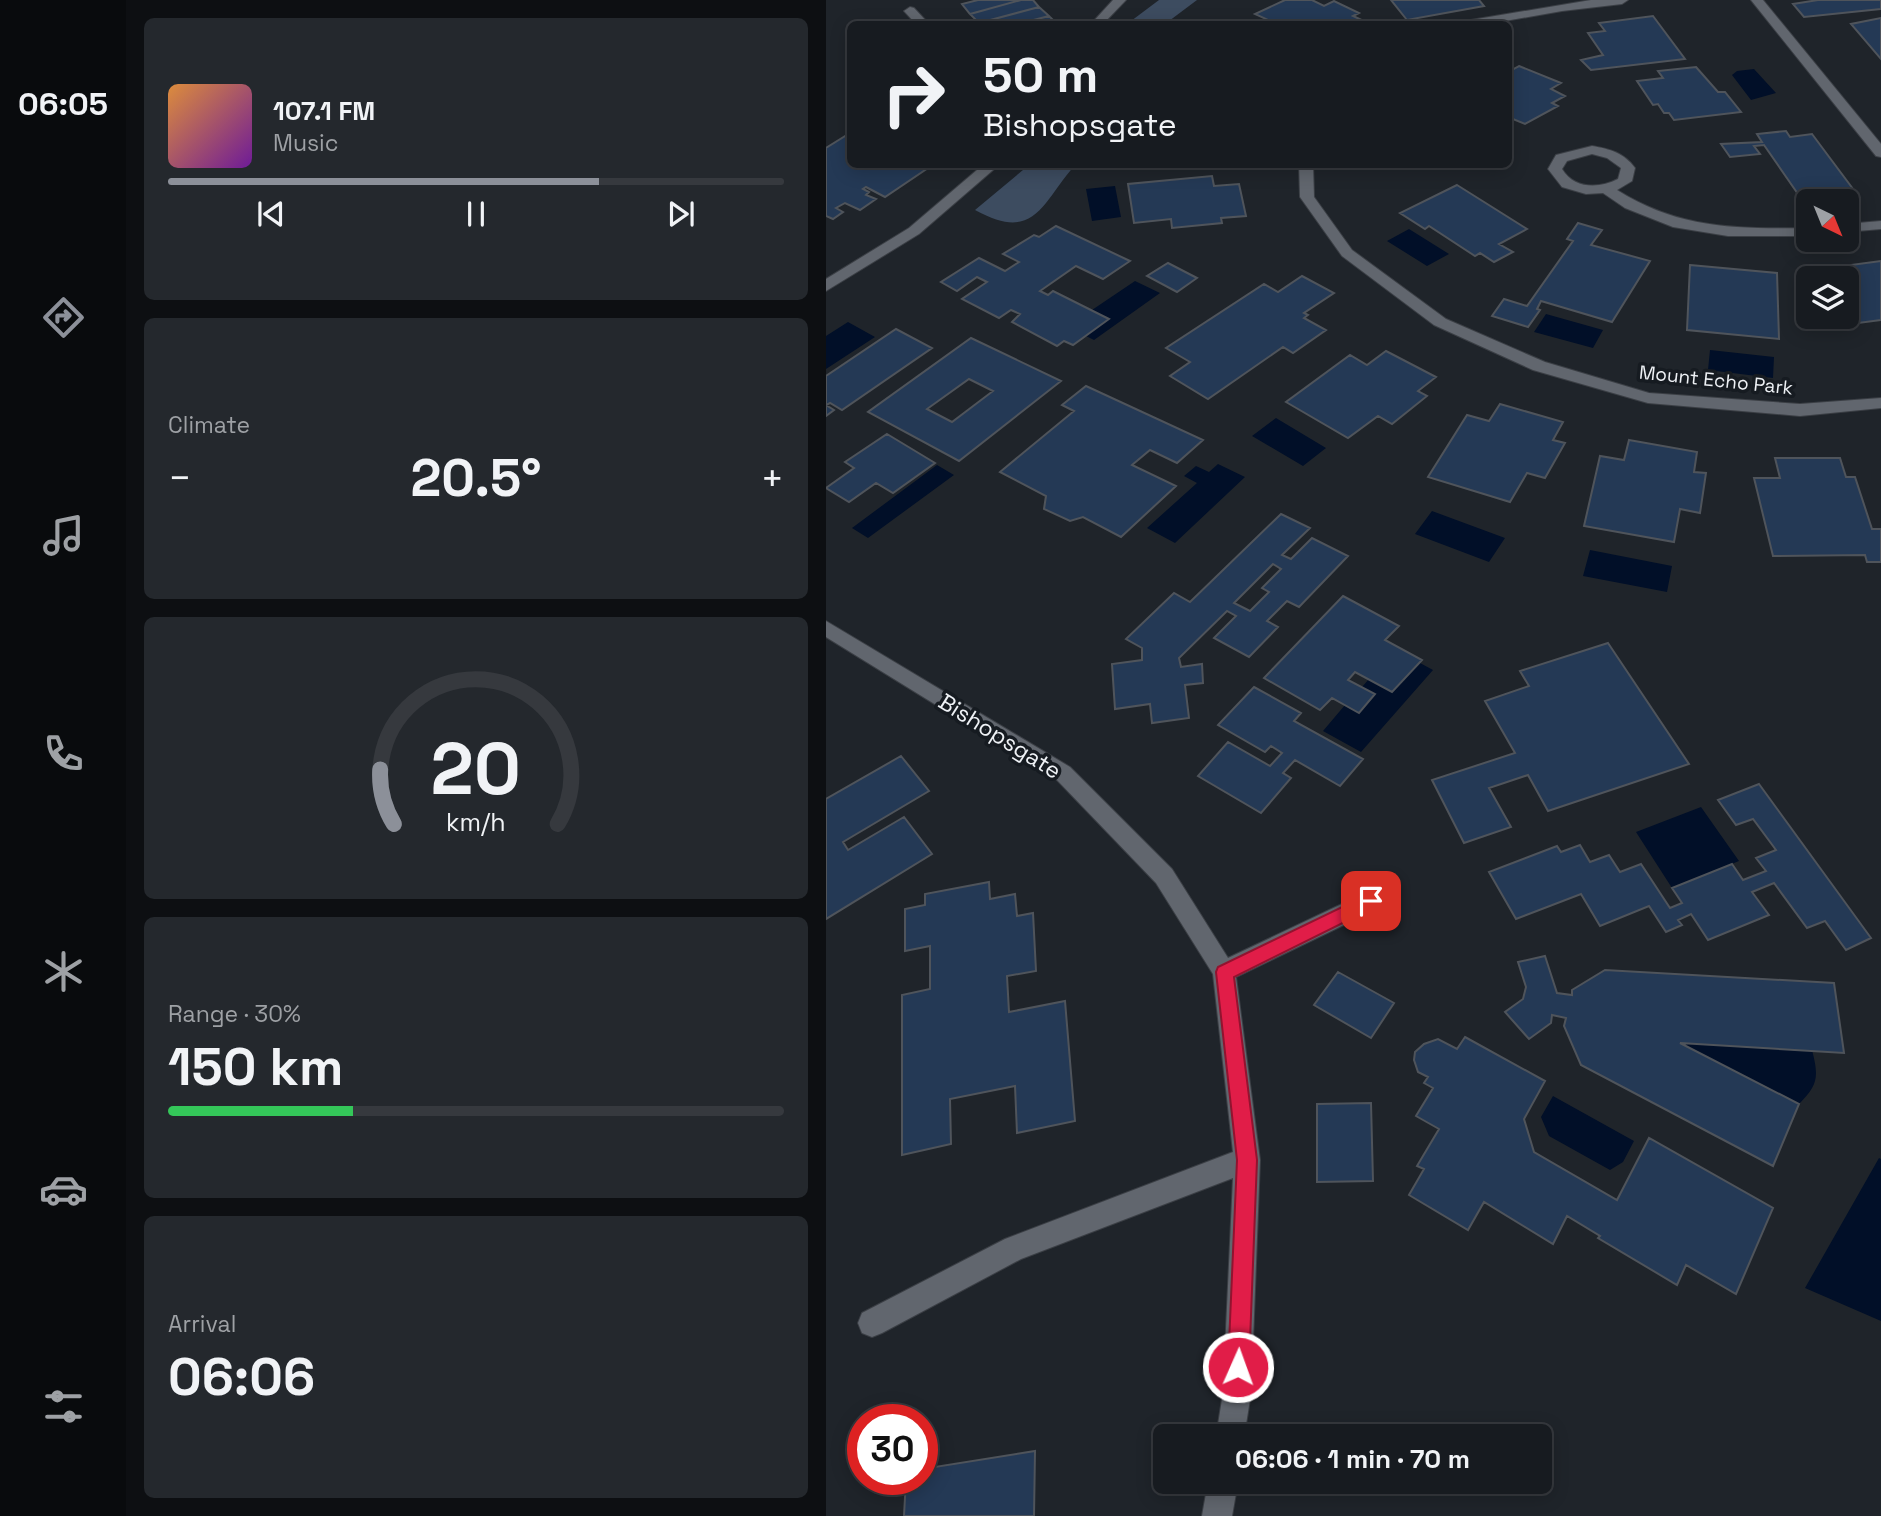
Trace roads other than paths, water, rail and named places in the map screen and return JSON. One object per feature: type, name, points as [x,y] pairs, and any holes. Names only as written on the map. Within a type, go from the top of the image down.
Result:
[{"type":"street","points":[[1099,21],[1120,0]]},
{"type":"street","points":[[1487,21],[1562,7],[1622,0]]},
{"type":"street","points":[[1757,0],[1881,153]]},
{"type":"street","points":[[910,11],[920,21]]},
{"type":"street","points":[[1606,189],[1617,186],[1628,175],[1628,168],[1615,156],[1604,152],[1580,151],[1569,153],[1557,163],[1558,176],[1572,186],[1606,189],[1653,217],[1697,230],[1732,233],[1796,232]]},
{"type":"street","points":[[826,286],[914,231],[988,168]]},
{"type":"street","name":"Mount Echo Park","points":[[1306,168],[1307,197],[1347,253],[1440,322],[1539,366],[1648,398],[1800,410],[1881,404]]},
{"type":"street","points":[[1859,228],[1881,225]]},
{"type":"street","name":"Bishopsgate","points":[[826,628],[1063,774],[1164,876],[1224,972],[1247,1160],[1237,1393],[1232,1424]]},
{"type":"street","points":[[1224,972],[1371,901]]},
{"type":"street","points":[[872,1323],[1014,1248],[1247,1160]]},
{"type":"street","points":[[1217,1516],[1221,1494]]}]
